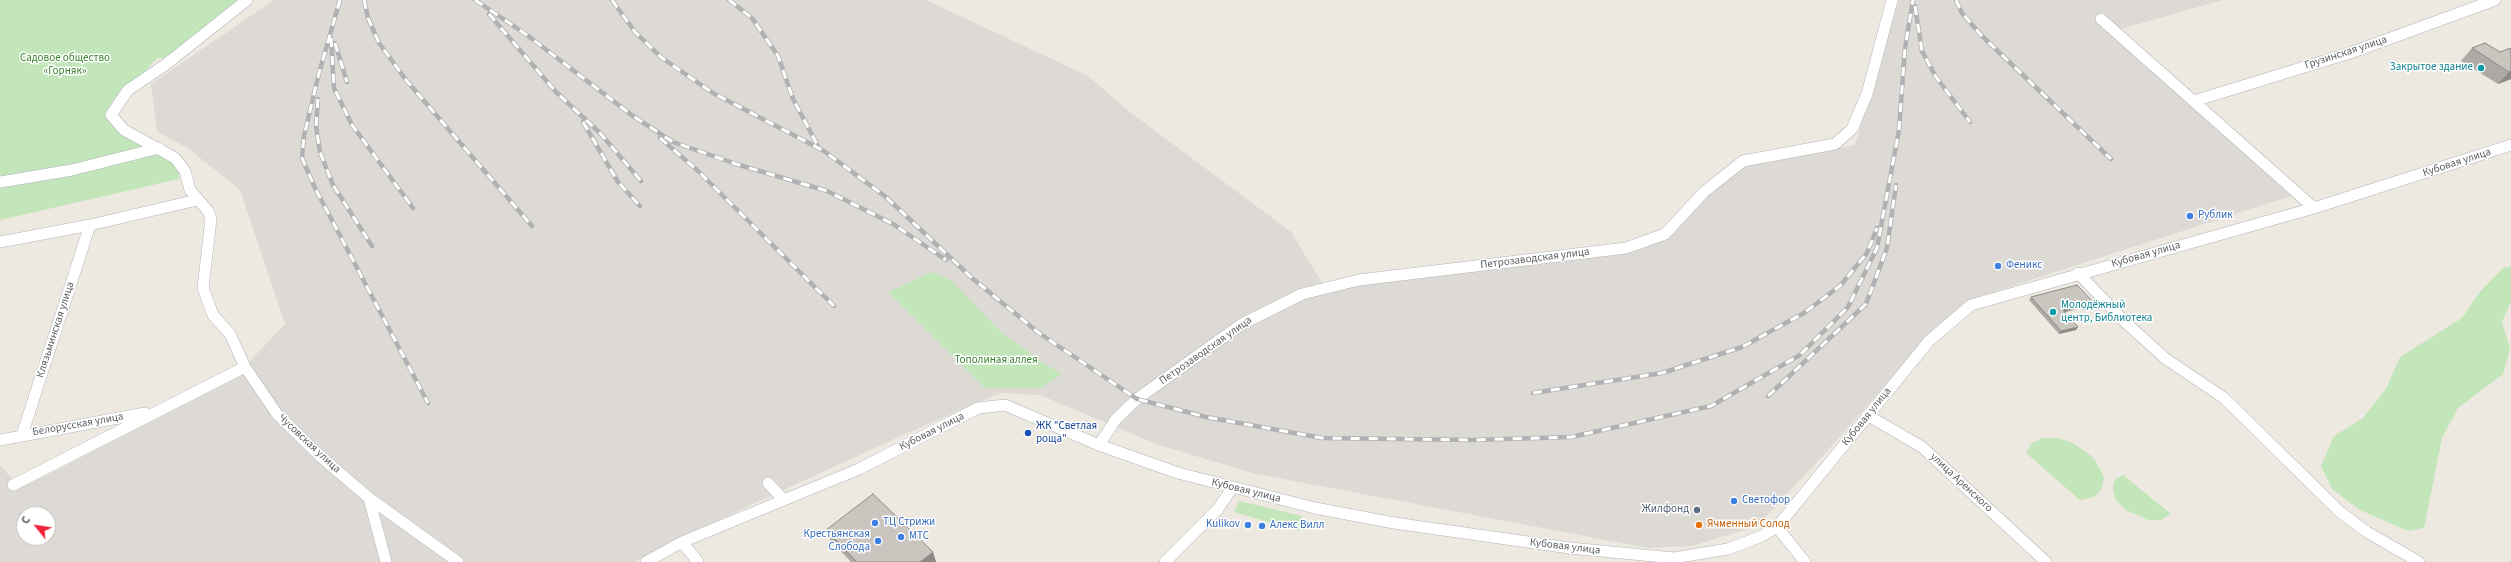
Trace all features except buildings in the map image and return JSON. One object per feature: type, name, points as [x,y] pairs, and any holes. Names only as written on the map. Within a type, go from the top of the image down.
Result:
[{"type":"street","name":"Чусовская улица","points":[[247,0],[165,65],[128,90],[111,115],[124,130],[168,152],[181,164],[190,190],[197,200],[203,203],[211,219],[203,288],[213,315],[230,334],[245,367],[277,414],[320,456],[369,498],[458,562]]},
{"type":"street","name":"Петрозаводская улица","points":[[1099,445],[1116,419],[1137,399],[1242,324],[1302,294],[1359,280],[1626,248],[1665,234],[1704,192],[1743,161],[1777,153],[1835,144],[1852,129],[1868,94],[1892,0]]},
{"type":"street","name":"Грузинская улица","points":[[2194,101],[2350,53],[2495,0]]},
{"type":"street","points":[[2101,19],[2314,208]]},
{"type":"street","name":"Кубовая улица","points":[[646,562],[682,542],[783,499],[859,469],[978,408],[991,406],[1005,406],[1020,410],[1099,445],[1178,474],[1315,508],[1394,523],[1570,548],[1675,560],[1728,549],[1762,536],[1777,526],[1928,341],[1971,304],[2314,208],[2511,145]]},
{"type":"street","points":[[0,182],[80,168],[159,148]]},
{"type":"street","points":[[0,242],[90,225],[197,200]]},
{"type":"street","name":"Клязьминская улица","points":[[22,435],[90,225]]},
{"type":"street","points":[[2078,273],[2125,322],[2166,359],[2224,398],[2340,512],[2367,532],[2419,562]]},
{"type":"street","points":[[13,485],[245,367]]},
{"type":"street","name":"Белорусская улица","points":[[0,440],[156,411]]},
{"type":"street","name":"улица Аренского","points":[[1867,416],[1922,447],[2046,562]]},
{"type":"street","points":[[768,483],[783,499]]},
{"type":"street","points":[[1164,562],[1218,509],[1232,488]]},
{"type":"street","points":[[369,498],[386,562]]},
{"type":"street","points":[[1777,526],[1806,562]]},
{"type":"street","points":[[682,542],[698,562]]},
{"type":"shaded area","points":[[274,0],[926,0],[1088,76],[1126,109],[1291,232],[1327,291],[1357,284],[1628,251],[1668,235],[1710,193],[1747,163],[1855,145],[1899,0],[2223,0],[2110,32],[2291,196],[1972,299],[1936,327],[1829,449],[1757,526],[1692,546],[1648,548],[1252,473],[1159,445],[1040,395],[1000,393],[901,436],[672,541],[634,562],[0,562],[0,465],[18,486],[31,483],[231,381],[285,324],[240,190],[189,149],[157,131],[151,84]]},
{"type":"green space","name":"Садовое общество «Горняк»","points":[[0,0],[247,0],[172,59],[157,58],[117,103],[111,115],[174,163],[179,171],[179,179],[0,220]]},
{"type":"green space","points":[[2511,266],[2511,302],[2502,322],[2510,349],[2503,374],[2458,408],[2442,438],[2424,528],[2408,531],[2360,510],[2332,489],[2321,466],[2334,436],[2363,418],[2386,389],[2400,357],[2462,318],[2479,293],[2503,268]]},
{"type":"green space","name":"Тополиная аллея","points":[[932,272],[951,280],[1000,331],[1040,361],[1062,374],[1041,388],[985,388],[888,292]]},
{"type":"green space","points":[[2043,438],[2058,438],[2073,443],[2094,458],[2104,477],[2102,488],[2094,497],[2080,500],[2026,453],[2032,443]]},
{"type":"green space","points":[[2123,475],[2171,514],[2161,520],[2148,520],[2126,510],[2116,500],[2113,489],[2115,480]]},
{"type":"green space","points":[[1239,501],[1302,516],[1299,531],[1234,512]]},
{"type":"railway","points":[[340,0],[319,73],[304,136],[302,158],[315,188],[428,403]]},
{"type":"railway","points":[[364,0],[368,18],[379,43],[406,80],[532,226]]},
{"type":"railway","points":[[475,0],[527,35],[633,116],[673,142],[736,164],[827,191],[893,224],[946,260]]},
{"type":"railway","points":[[612,0],[635,32],[662,58],[713,93],[824,151],[886,197],[972,278],[1039,333],[1137,399],[1206,417],[1322,438],[1473,440],[1571,437],[1711,406],[1800,355],[1848,307],[1877,248],[1899,130],[1905,48],[1913,0]]},
{"type":"railway","points":[[729,0],[752,18],[778,56],[793,99],[819,148]]},
{"type":"railway","points":[[1956,0],[1962,13],[1981,35],[2111,159]]},
{"type":"railway","points":[[1915,6],[1922,51],[1936,77],[1970,122]]},
{"type":"railway","points":[[489,14],[556,92],[600,133],[641,181]]},
{"type":"railway","points":[[331,38],[334,88],[352,125],[413,208]]},
{"type":"railway","points":[[335,43],[347,82]]},
{"type":"railway","points":[[318,99],[316,126],[320,152],[333,185],[372,246]]},
{"type":"railway","points":[[583,122],[618,182],[640,206]]},
{"type":"railway","points":[[660,138],[696,169],[834,306]]},
{"type":"railway","points":[[1768,396],[1866,304],[1887,248],[1896,185]]},
{"type":"railway","points":[[1533,393],[1662,373],[1742,347],[1804,313],[1840,286],[1867,253],[1877,228]]},
{"type":"place","name":"Закрытое здание","points":[[2481,68]]},
{"type":"place","name":"Рублик","points":[[2190,216]]},
{"type":"place","name":"Феникс","points":[[1998,266]]},
{"type":"place","name":"Молодёжный центр, Библиотека","points":[[2053,312]]},
{"type":"place","name":"ЖК \"Светлая роща\"","points":[[1028,433]]},
{"type":"place","name":"Светофор","points":[[1734,501]]},
{"type":"place","name":"Жилфонд","points":[[1697,510]]},
{"type":"place","name":"ТЦ Стрижи","points":[[875,523]]},
{"type":"place","name":"Kulikov","points":[[1248,525]]},
{"type":"place","name":"Ячменный Солод","points":[[1699,525]]},
{"type":"place","name":"Алекс Вилл","points":[[1262,526]]},
{"type":"place","name":"МТС","points":[[901,537]]},
{"type":"place","name":"Крестьянская Слобода","points":[[878,541]]}]
